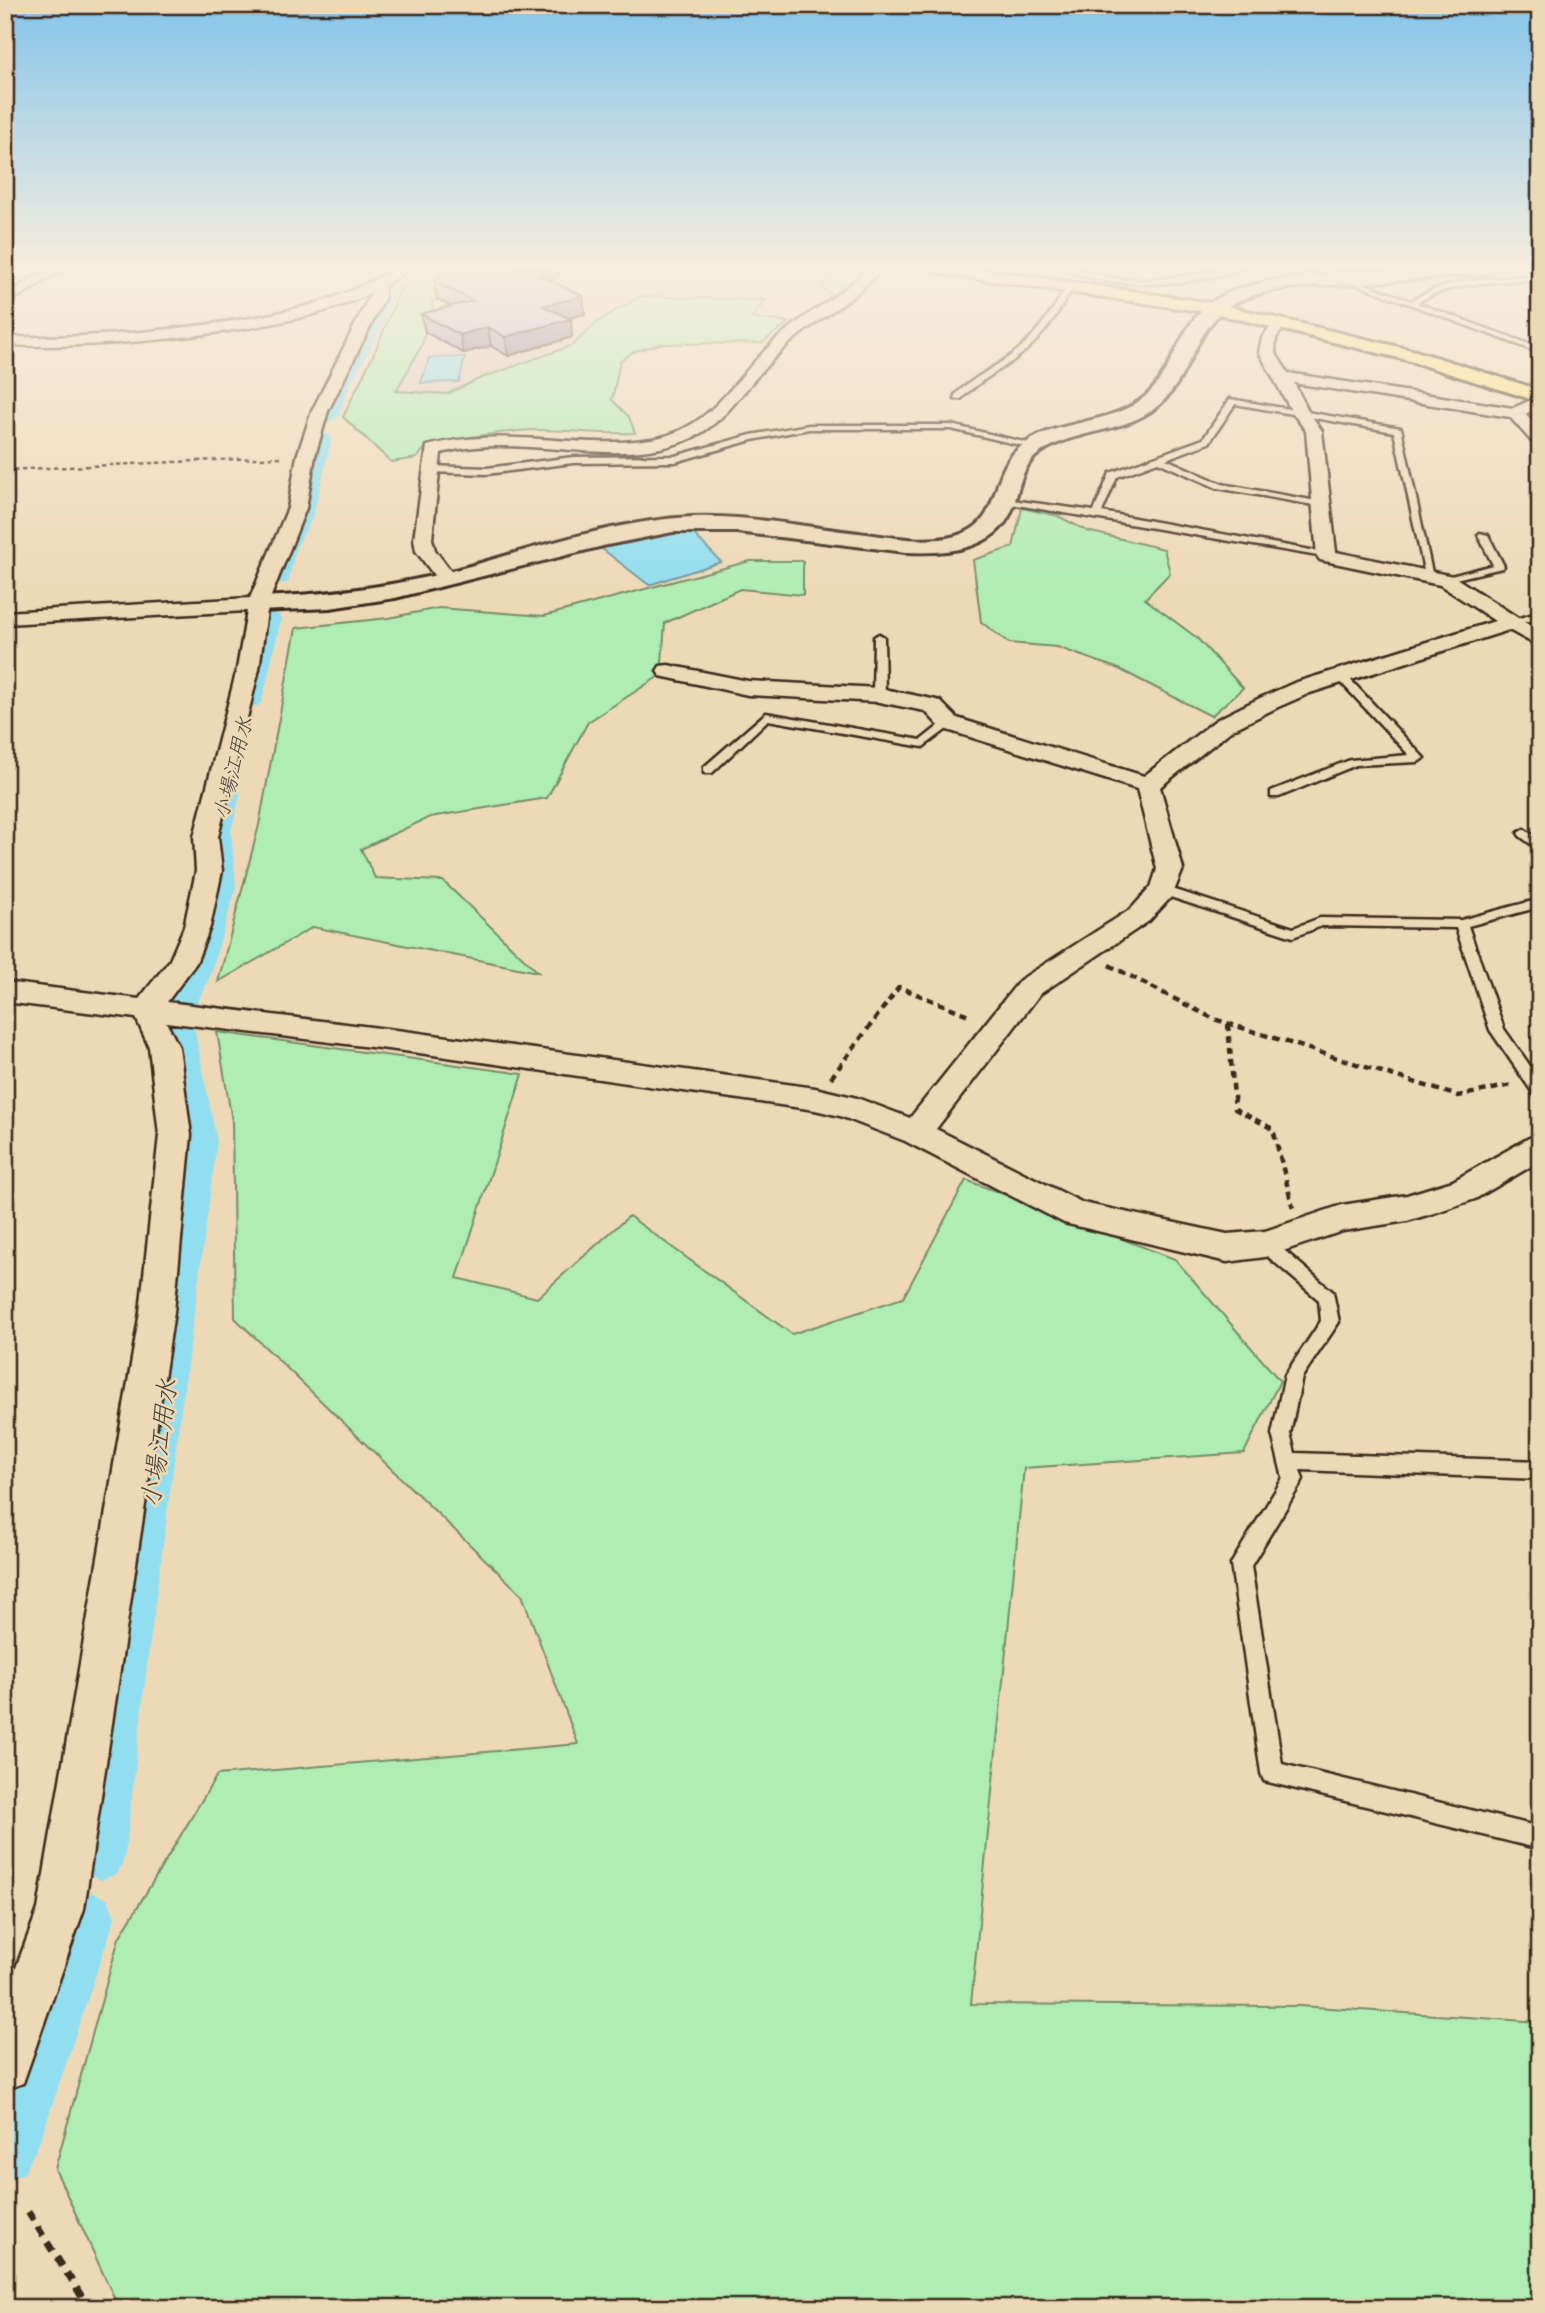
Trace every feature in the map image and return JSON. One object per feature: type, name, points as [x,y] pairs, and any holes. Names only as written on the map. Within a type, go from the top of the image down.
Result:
[{"type":"main road","points":[[1474,376],[1533,406]]},
{"type":"street","points":[[146,1010],[182,963],[197,927],[209,871],[206,837],[248,670],[258,604],[297,508],[306,456],[320,411],[338,376]]},
{"type":"street","points":[[446,578],[426,551],[423,539],[433,450],[443,447],[527,442],[637,446],[677,438],[694,432],[710,419],[750,376]]},
{"type":"street","points":[[5,618],[355,598],[615,538],[694,524],[897,545],[940,546],[976,537],[990,529],[1000,516],[1017,462],[1037,446],[1116,421],[1150,403],[1174,376]]},
{"type":"street","points":[[1283,377],[1533,406],[1540,440]]},
{"type":"street","points":[[1283,377],[1300,412],[1314,431],[1327,556],[1438,578],[1540,641]]},
{"type":"street","points":[[1149,785],[1224,725],[1279,698],[1512,622]]},
{"type":"street","points":[[668,671],[748,688],[878,695],[933,706],[948,723],[1149,785]]},
{"type":"street","points":[[916,1133],[1030,987],[1140,915],[1163,890],[1170,869],[1149,785]]},
{"type":"street","points":[[5,992],[412,1042],[815,1099],[846,1106],[916,1133],[1076,1214],[1227,1248],[1265,1244],[1342,1217],[1407,1208],[1464,1190],[1540,1146]]},
{"type":"street","points":[[5,2065],[75,1903],[157,1312],[175,1135],[164,1047],[146,1010]]},
{"type":"lane","points":[[958,397],[982,376]]},
{"type":"lane","points":[[1097,514],[1113,475],[1206,441],[1233,401],[1398,430],[1438,578],[1499,566],[1483,534]]},
{"type":"lane","points":[[429,469],[487,471],[573,460],[675,459],[751,438],[809,428],[951,427],[1037,446]]},
{"type":"lane","points":[[1159,458],[1220,486],[1322,505]]},
{"type":"lane","points":[[1004,502],[1097,514],[1327,556]]},
{"type":"lane","points":[[1539,532],[1540,537]]},
{"type":"lane","points":[[1512,622],[1540,615]]},
{"type":"lane","points":[[878,695],[879,637]]},
{"type":"lane","points":[[1275,794],[1354,762],[1418,758],[1341,676]]},
{"type":"lane","points":[[708,770],[766,716],[923,744],[948,723]]},
{"type":"lane","points":[[1524,833],[1540,847]]},
{"type":"lane","points":[[1163,890],[1293,933],[1320,922],[1461,924],[1540,903]]},
{"type":"lane","points":[[1461,924],[1497,1030],[1536,1087]]},
{"type":"lane","points":[[1265,1244],[1327,1297],[1330,1322],[1294,1375],[1281,1434],[1293,1479],[1241,1564],[1272,1773],[1540,1838]]},
{"type":"lane","points":[[1288,1461],[1540,1470]]},
{"type":"path","points":[[5,470],[306,456]]},
{"type":"path","points":[[1084,951],[1214,1019],[1458,1096],[1536,1087]]},
{"type":"path","points":[[815,1099],[899,987],[998,1027]]},
{"type":"path","points":[[1228,1024],[1235,1109],[1273,1129],[1298,1231]]},
{"type":"path","points":[[28,2212],[89,2308]]},
{"type":"shaded area","points":[[375,376],[517,376],[464,398],[363,392]]},
{"type":"green space","points":[[363,376],[405,376],[396,391],[447,394],[487,376],[617,376],[612,400],[629,417],[635,433],[544,430],[505,432],[428,444],[417,458],[391,462],[343,417]]},
{"type":"green space","points":[[1022,508],[1058,516],[1087,531],[1164,549],[1170,573],[1145,599],[1197,638],[1243,688],[1211,716],[1119,669],[1057,647],[1009,643],[981,622],[973,560],[1013,547]]},
{"type":"green space","points":[[750,561],[803,561],[803,595],[740,589],[665,623],[661,675],[588,722],[547,798],[430,817],[361,849],[375,878],[443,881],[538,972],[313,927],[218,982],[259,825],[296,628],[388,618],[439,608],[544,616]]},
{"type":"green space","points":[[217,1032],[523,1074],[457,1278],[537,1298],[629,1216],[792,1334],[903,1298],[966,1180],[1175,1259],[1280,1381],[1244,1453],[1024,1468],[971,2004],[1300,2006],[1540,2022],[1540,2308],[119,2308],[55,2169],[119,1938],[217,1775],[578,1744],[522,1595],[235,1318],[232,1121]]},
{"type":"water","points":[[423,376],[460,376],[459,382],[421,383]]},
{"type":"water","points":[[690,530],[721,562],[649,585],[601,548]]},
{"type":"waterway","name":"小場江用水","points":[[329,417],[347,376]]},
{"type":"waterway","name":"小場江用水","points":[[281,579],[286,548],[303,517],[323,437]]},
{"type":"waterway","name":"小場江用水","points":[[250,701],[270,619]]},
{"type":"waterway","name":"小場江用水","points":[[185,998],[195,976],[222,888],[218,831],[228,791]]},
{"type":"waterway","name":"小場江用水","points":[[101,1856],[125,1664],[201,1142],[180,1031]]},
{"type":"waterway","name":"小場江用水","points":[[5,2154],[21,2122],[90,1917]]}]
